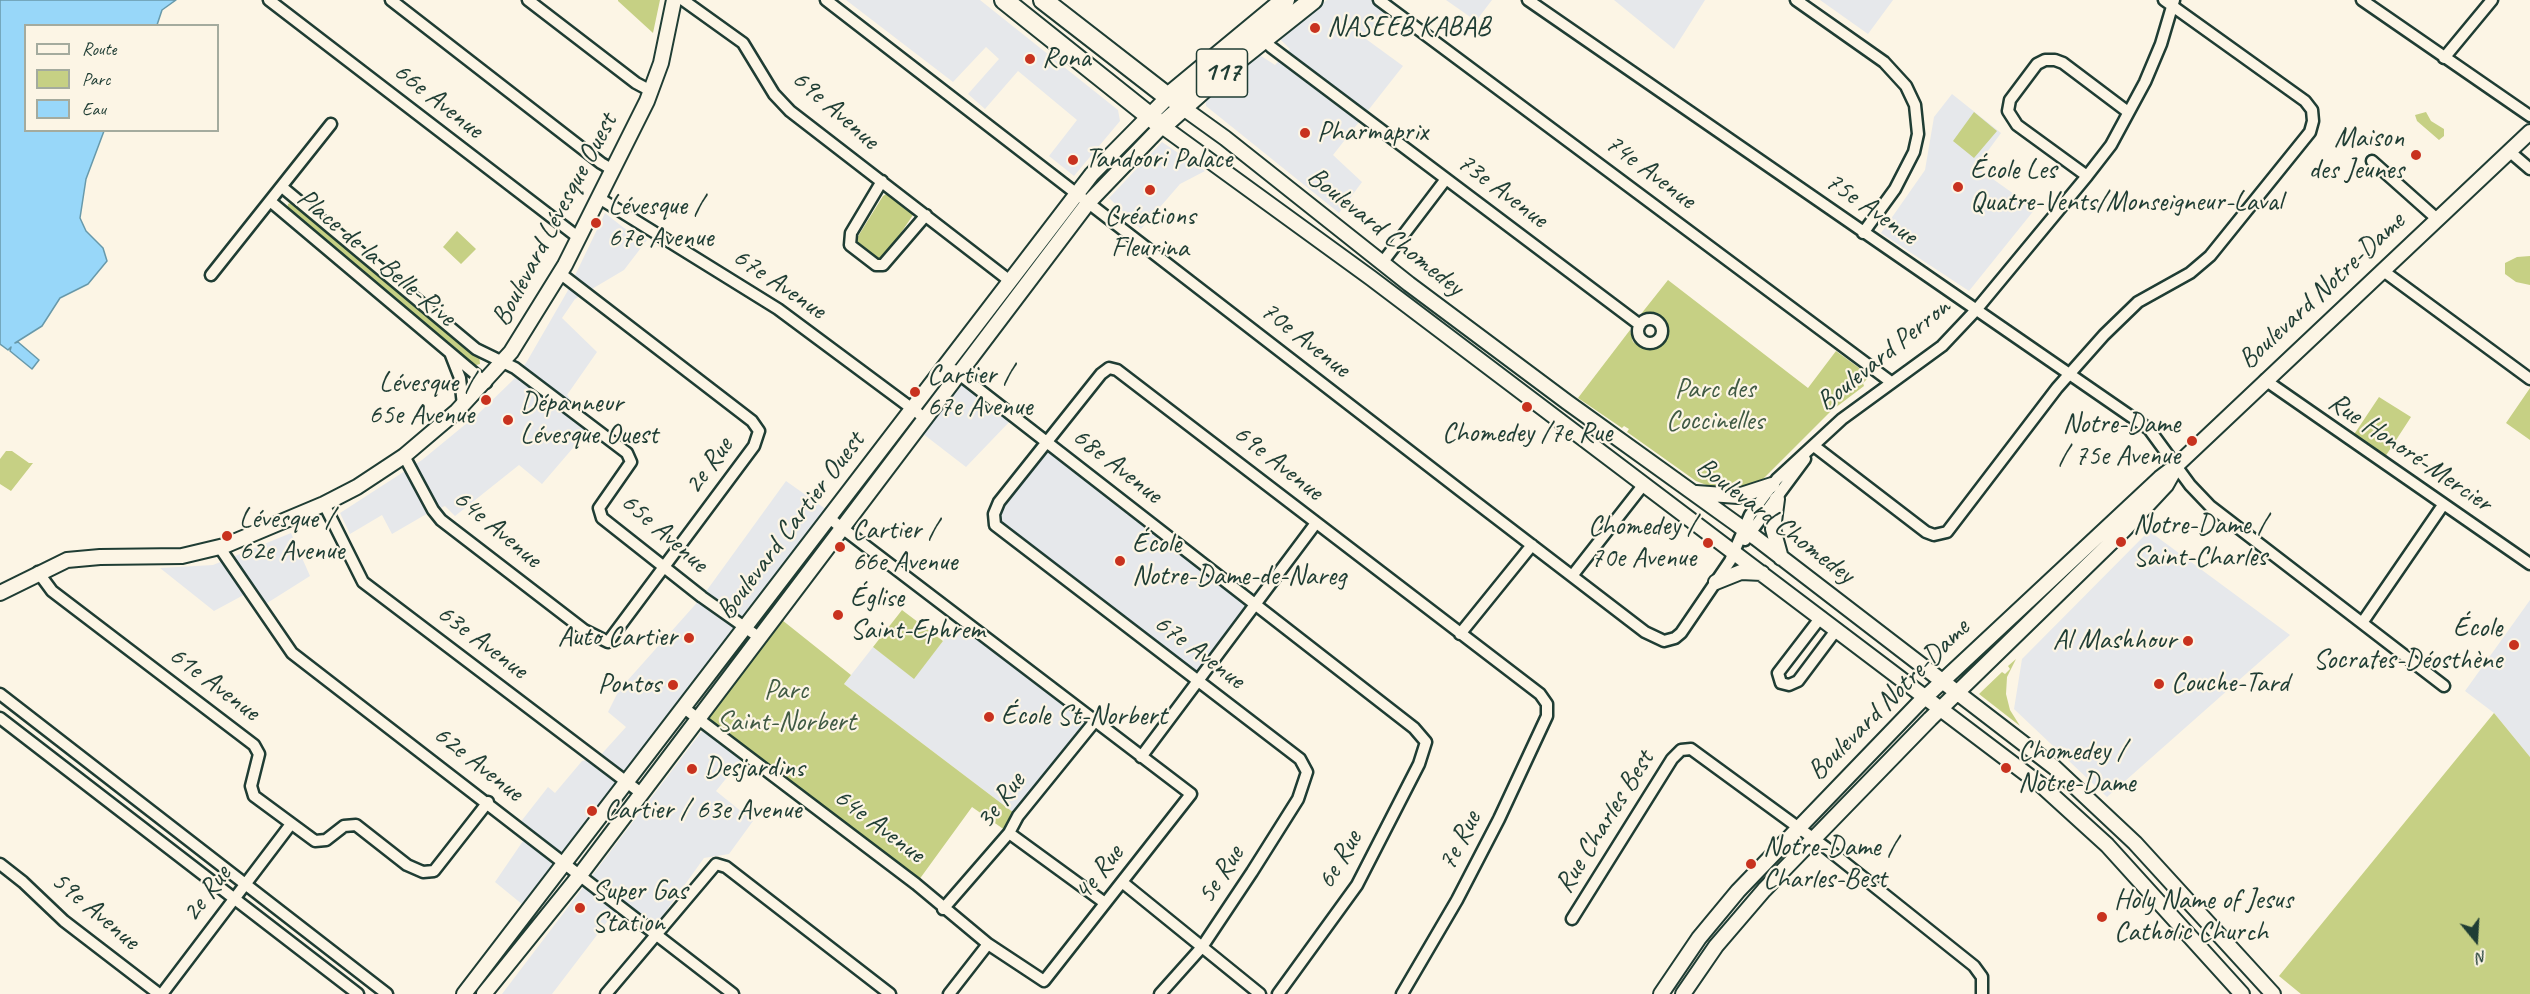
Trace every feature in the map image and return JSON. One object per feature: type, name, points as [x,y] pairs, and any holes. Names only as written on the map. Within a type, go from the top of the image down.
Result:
[{"type":"main road","points":[[1004,0],[1155,120]]},
{"type":"main road","points":[[1044,0],[1175,102]]},
{"type":"main road","points":[[1257,33],[1285,0]]},
{"type":"main road","name":"117","points":[[1155,120],[1257,33],[1313,0]]},
{"type":"street","name":"66e Avenue","points":[[269,0],[579,238]]},
{"type":"street","points":[[391,0],[613,170]]},
{"type":"street","points":[[528,0],[651,91]]},
{"type":"street","name":"Boulevard Lévesque Ouest","points":[[0,593],[63,562],[80,558],[182,556],[220,548],[324,504],[373,477],[404,456],[463,405],[505,362],[561,274],[651,91],[661,63],[674,0]]},
{"type":"street","name":"69e Avenue","points":[[683,0],[743,43],[774,94],[790,111],[1010,281]]},
{"type":"street","name":"70e Avenue","points":[[826,0],[1645,632],[1664,641],[1678,636],[1734,552]]},
{"type":"street","name":"74e Avenue","points":[[1379,0],[1891,382]]},
{"type":"street","name":"75e Avenue","points":[[1528,0],[2149,429],[2190,485],[2210,506],[2444,686]]},
{"type":"street","points":[[1796,0],[1884,62],[1906,86],[1915,105],[1918,134],[1914,152],[1895,189],[1863,233]]},
{"type":"street","points":[[2362,0],[2530,116]]},
{"type":"street","points":[[2444,58],[2492,0]]},
{"type":"street","points":[[1814,446],[1922,530],[1930,534],[1942,534],[1954,526],[2070,375],[2122,315],[2138,302],[2190,273],[2210,256],[2310,132],[2313,122],[2312,111],[2305,101],[2170,2]]},
{"type":"street","name":"Boulevard Perron","points":[[1747,531],[1750,515],[1772,485],[1842,419],[1942,346],[1976,310],[2088,176],[2111,145],[2145,82],[2161,44],[2170,2]]},
{"type":"street","name":"73e Avenue","points":[[1257,33],[1640,325]]},
{"type":"street","points":[[2088,176],[2017,125],[2008,111],[2010,100],[2037,64],[2045,60],[2055,60],[2063,63],[2128,112]]},
{"type":"street","name":"Boulevard Chomedey","points":[[1175,102],[1225,138],[1382,263],[1567,402],[1747,531],[2055,767],[2110,818],[2273,994]]},
{"type":"street","name":"Boulevard Cartier Ouest","points":[[464,994],[512,928],[566,864],[1077,194],[1104,160],[1155,120]]},
{"type":"street","name":"Boulevard Cartier Ouest","points":[[484,994],[580,875],[1088,203],[1155,120]]},
{"type":"street","name":"Boulevard Chomedey","points":[[1155,120],[1271,203],[1927,696],[2041,785],[2086,825],[2242,994]]},
{"type":"street","name":"Place de la Belle-Rive","points":[[212,275],[331,124]]},
{"type":"street","name":"Boulevard Notre-Dame","points":[[1661,994],[1709,926],[1798,827],[1927,696],[2160,478],[2177,465],[2436,218],[2530,132]]},
{"type":"street","points":[[2510,151],[2530,169]]},
{"type":"street","points":[[2372,161],[2436,218]]},
{"type":"street","points":[[1382,263],[1446,179]]},
{"type":"street","name":"69e Avenue","points":[[882,181],[851,232],[848,240],[850,245],[876,264],[883,265],[926,215]]},
{"type":"street","name":"Place de la Belle-Rive","points":[[282,187],[476,349],[505,362]]},
{"type":"street","name":"67e Avenue","points":[[599,198],[778,309],[926,419]]},
{"type":"street","name":"Place de la Belle-Rive","points":[[270,201],[486,383]]},
{"type":"street","points":[[2382,270],[2530,379]]},
{"type":"street","name":"2e Rue","points":[[561,274],[752,421],[759,431],[754,446],[608,642]]},
{"type":"street","name":"Place de la Belle-Rive","points":[[450,352],[458,373],[463,405]]},
{"type":"street","name":"65e Avenue","points":[[505,362],[627,453],[631,462],[599,508],[602,518],[760,638]]},
{"type":"street","name":"68e Avenue","points":[[946,364],[1414,728],[1426,742]]},
{"type":"street","name":"69e Avenue","points":[[1046,441],[1101,374],[1109,368],[1117,370],[1540,694],[1547,704]]},
{"type":"street","name":"Rue Honoré-Mercier","points":[[2265,380],[2530,564]]},
{"type":"street","name":"67e Avenue","points":[[1046,441],[999,502],[994,514],[995,525],[1300,759],[1308,772]]},
{"type":"street","name":"Boulevard Perron","points":[[1734,552],[1747,531],[1777,499],[1814,446]]},
{"type":"street","name":"64e Avenue","points":[[404,456],[433,510],[441,520],[584,630],[608,642]]},
{"type":"street","name":"Boulevard Notre-Dame","points":[[1683,994],[1734,924],[1942,708],[2124,530],[2166,485],[2177,465]]},
{"type":"street","points":[[1572,576],[1644,484]]},
{"type":"street","points":[[1694,492],[1738,496],[1772,485]]},
{"type":"street","points":[[1777,499],[1773,529],[1781,558]]},
{"type":"street","name":"63e Avenue","points":[[324,504],[363,582],[641,793]]},
{"type":"street","points":[[2362,623],[2443,505]]},
{"type":"street","points":[[829,518],[1142,757],[1316,523]]},
{"type":"street","points":[[1460,634],[1532,545]]},
{"type":"street","name":"62e Avenue","points":[[220,548],[292,653],[734,994]]},
{"type":"street","points":[[1716,582],[1741,572],[1762,573]]},
{"type":"street","name":"61e Avenue","points":[[38,573],[52,591],[254,745],[259,754],[251,786],[254,796],[315,841],[326,840],[344,826],[356,825],[407,865],[423,872],[434,871],[488,802]]},
{"type":"street","points":[[1821,617],[1778,673],[1782,683],[1790,686],[1798,681],[1837,629]]},
{"type":"street","points":[[0,694],[387,994]]},
{"type":"street","name":"7e Rue","points":[[1402,994],[1457,900],[1499,819],[1547,716],[1547,704]]},
{"type":"street","name":"64e Avenue","points":[[684,708],[916,884],[943,909],[988,944],[1044,981]]},
{"type":"street","points":[[0,718],[358,994]]},
{"type":"street","name":"3e Rue","points":[[943,909],[1009,833],[1018,816],[1095,721]]},
{"type":"street","points":[[45,752],[58,738]]},
{"type":"street","name":"6e Rue","points":[[1278,994],[1357,885],[1419,764],[1426,742]]},
{"type":"street","name":"Rue Charles Best","points":[[1572,919],[1672,759],[1681,750],[1697,751],[1798,827]]},
{"type":"street","name":"4e Rue","points":[[1044,981],[1191,794],[1142,757]]},
{"type":"street","name":"5e Rue","points":[[1160,994],[1202,947],[1298,799],[1308,772]]},
{"type":"street","points":[[147,831],[159,817]]},
{"type":"street","name":"2e Rue","points":[[160,994],[291,824]]},
{"type":"street","points":[[1798,827],[1977,969],[1982,977],[1982,994]]},
{"type":"street","points":[[1009,833],[1105,903]]},
{"type":"street","name":"59e Avenue","points":[[0,864],[23,882],[64,921],[160,994]]},
{"type":"street","points":[[606,994],[655,933],[716,864],[726,867],[890,994]]},
{"type":"street","points":[[1122,882],[1260,994]]},
{"type":"street","points":[[949,994],[988,944]]},
{"type":"street","points":[[348,986],[358,972]]},
{"type":"shaded area","points":[[846,0],[980,0],[1118,110],[1120,121],[1074,176],[1049,156],[1077,120],[1018,71],[985,109],[968,94],[999,59],[986,47],[953,82]]},
{"type":"shaded area","points":[[1327,0],[1389,0],[1385,12],[1366,39],[1403,66],[1333,155],[1362,182],[1339,213],[1206,106],[1206,98],[1258,54],[1275,65],[1290,49],[1279,38]]},
{"type":"shaded area","points":[[1446,0],[1492,0],[1476,21]]},
{"type":"shaded area","points":[[1614,0],[1705,0],[1674,49]]},
{"type":"shaded area","points":[[1820,0],[1893,0],[1868,34]]},
{"type":"shaded area","name":"École Les Quatre-Vents/Monseigneur-Laval","points":[[1952,94],[2001,133],[1976,167],[2035,209],[1969,291],[1881,233],[1925,170],[1934,117]]},
{"type":"shaded area","points":[[1162,142],[1205,171],[1180,184],[1141,229],[1109,198]]},
{"type":"shaded area","points":[[605,213],[624,228],[647,240],[624,270],[575,299],[562,318],[597,352],[567,395],[591,427],[542,484],[519,465],[455,516],[445,506],[392,534],[382,515],[350,534],[340,513],[422,460],[478,414],[513,380],[526,363],[567,292]]},
{"type":"shaded area","points":[[960,375],[1014,417],[966,467],[918,430]]},
{"type":"shaded area","name":"École Notre-Dame-de-Nareg","points":[[1046,441],[1255,604],[1198,681],[995,525],[999,502]]},
{"type":"shaded area","points":[[786,481],[827,510],[624,788],[523,905],[495,882],[523,841],[512,833],[548,787],[555,793],[582,761],[598,758],[626,727],[608,712],[619,690],[702,597]]},
{"type":"shaded area","points":[[2149,531],[2290,635],[2107,797],[2014,709],[2022,659]]},
{"type":"shaded area","points":[[291,533],[310,576],[264,605],[251,591],[214,611],[160,568],[213,565]]},
{"type":"shaded area","name":"École Socrates-Déosthène","points":[[2530,600],[2530,757],[2494,713],[2465,691]]},
{"type":"shaded area","name":"École St-Norbert","points":[[960,619],[1095,721],[1018,816],[844,684],[873,647],[914,678]]},
{"type":"shaded area","points":[[705,727],[745,755],[716,791],[753,821],[729,854],[704,858],[656,925],[626,907],[613,914],[552,994],[502,994]]},
{"type":"green space","points":[[618,0],[660,0],[653,33],[618,1]]},
{"type":"green space","points":[[1974,112],[1997,131],[1974,158],[1953,141]]},
{"type":"green space","points":[[2426,112],[2431,121],[2444,129],[2444,136],[2439,140],[2417,121],[2415,115]]},
{"type":"green space","points":[[889,192],[915,212],[886,255],[878,260],[859,246],[857,238],[883,196]]},
{"type":"green space","points":[[293,202],[479,355],[480,364],[473,366],[287,210],[288,204]]},
{"type":"green space","points":[[457,231],[476,249],[461,264],[443,247]]},
{"type":"green space","points":[[2530,256],[2530,285],[2516,282],[2505,274],[2505,263],[2517,257]]},
{"type":"green space","name":"Parc des Coccinelles","points":[[1668,280],[1808,388],[1836,351],[1869,377],[1863,383],[1864,386],[1831,411],[1761,481],[1734,490],[1717,489],[1696,481],[1627,432],[1629,429],[1624,426],[1622,428],[1578,398],[1630,330],[1633,342],[1643,348],[1654,348],[1664,342],[1667,333],[1665,320],[1656,313],[1641,314]]},
{"type":"green space","points":[[2530,388],[2530,440],[2506,423]]},
{"type":"green space","points":[[2379,397],[2411,417],[2385,457],[2353,436]]},
{"type":"green space","points":[[6,451],[12,451],[29,463],[33,463],[11,491],[0,484],[0,459]]},
{"type":"green space","points":[[902,610],[943,641],[914,679],[873,647]]},
{"type":"green space","name":"Parc Saint-Norbert","points":[[777,616],[851,675],[844,684],[1018,816],[1009,833],[972,807],[916,884],[698,719]]},
{"type":"green space","points":[[2016,659],[2007,677],[2006,694],[2010,710],[2020,726],[1979,694],[2002,672],[2005,674],[2010,669],[2008,666]]},
{"type":"green space","points":[[2494,713],[2530,757],[2530,994],[2301,994],[2279,976]]},
{"type":"water","points":[[0,0],[176,0],[162,10],[157,24],[24,24],[24,132],[104,132],[86,179],[80,218],[86,231],[103,248],[107,261],[88,284],[60,298],[42,326],[15,343],[18,342],[39,360],[32,369],[10,351],[11,347],[8,350],[0,344]]},
{"type":"place","name":"NASEEB KABAB","points":[[1315,28]]},
{"type":"place","name":"Rona","points":[[1030,59]]},
{"type":"place","name":"Pharmaprix","points":[[1305,133]]},
{"type":"place","name":"Maison des Jeunes","points":[[2416,155]]},
{"type":"place","name":"Tandoori Palace","points":[[1073,160]]},
{"type":"place","name":"École Les Quatre-Vents/Monseigneur-Laval","points":[[1958,187]]},
{"type":"place","name":"Créations Fleurina","points":[[1150,190]]},
{"type":"place","name":"Lévesque / 67e Avenue","points":[[596,223]]},
{"type":"place","name":"Cartier / 67e Avenue","points":[[915,392]]},
{"type":"place","name":"Lévesque / 65e Avenue","points":[[486,400]]},
{"type":"place","name":"Chomedey /7e Rue","points":[[1527,407]]},
{"type":"place","name":"Dépanneur Lévesque Ouest","points":[[508,420]]},
{"type":"place","name":"Notre-Dame / 75e Avenue","points":[[2192,441]]},
{"type":"place","name":"Lévesque / 62e Avenue","points":[[227,536]]},
{"type":"place","name":"Notre-Dame / Saint-Charles","points":[[2121,542]]},
{"type":"place","name":"Chomedey / 70e Avenue","points":[[1708,543]]},
{"type":"place","name":"Cartier / 66e Avenue","points":[[840,547]]},
{"type":"place","name":"École Notre-Dame-de-Nareg","points":[[1120,561]]},
{"type":"place","name":"Église Saint-Ephrem","points":[[838,615]]},
{"type":"place","name":"Auto Cartier","points":[[689,638]]},
{"type":"place","name":"Al Mashhour","points":[[2188,641]]},
{"type":"place","name":"École Socrates-Déosthène","points":[[2514,645]]},
{"type":"place","name":"Couche-Tard","points":[[2159,684]]},
{"type":"place","name":"Pontos","points":[[673,685]]},
{"type":"place","name":"École St-Norbert","points":[[989,717]]},
{"type":"place","name":"Chomedey / Notre-Dame","points":[[2006,768]]},
{"type":"place","name":"Desjardins","points":[[692,769]]},
{"type":"place","name":"Cartier / 63e Avenue","points":[[592,811]]},
{"type":"place","name":"Notre-Dame / Charles-Best","points":[[1751,864]]},
{"type":"place","name":"Super Gas Station","points":[[580,908]]},
{"type":"place","name":"Holy Name of Jesus Catholic Church","points":[[2102,917]]}]
